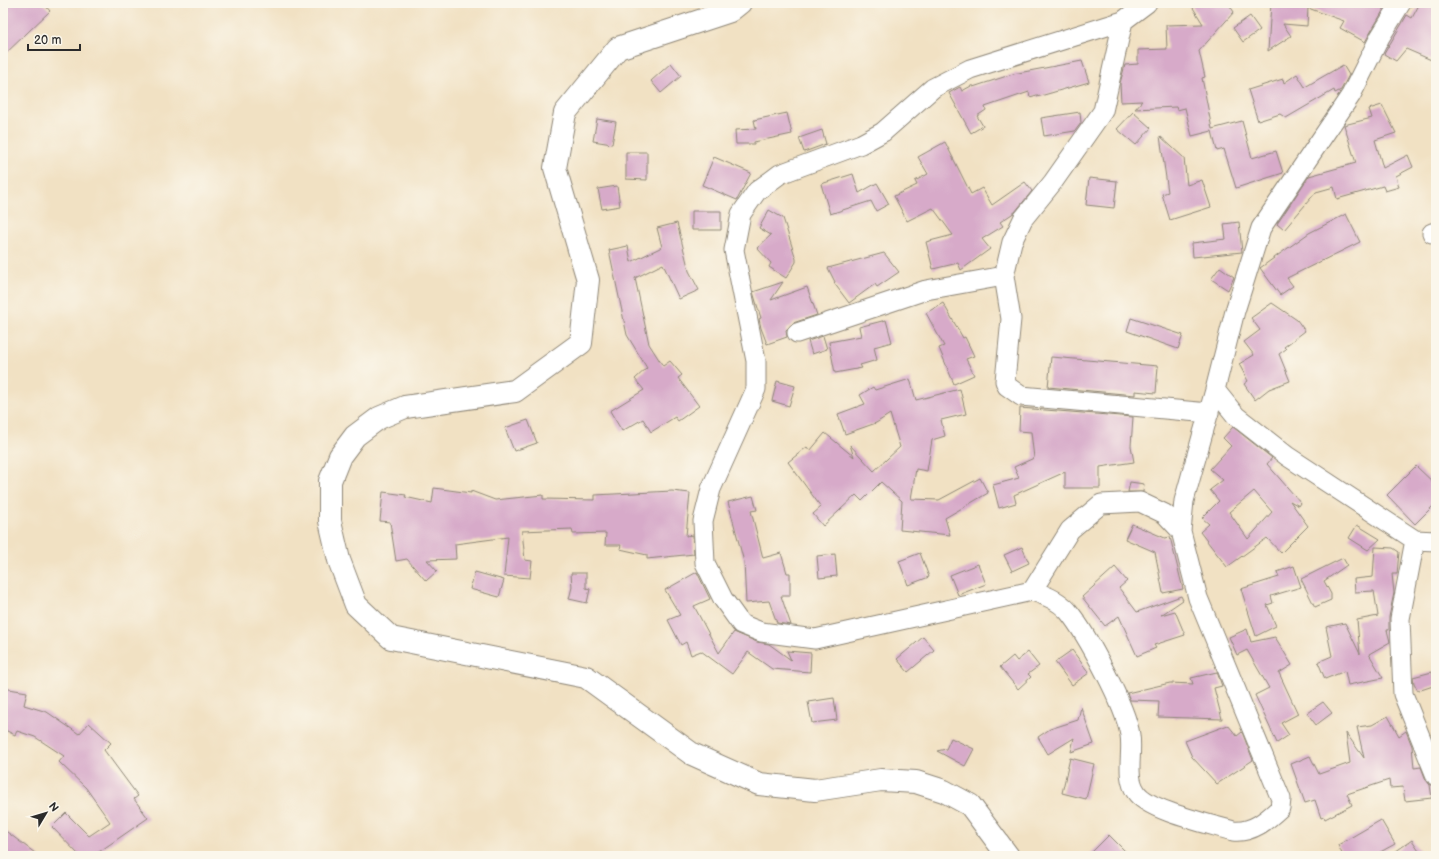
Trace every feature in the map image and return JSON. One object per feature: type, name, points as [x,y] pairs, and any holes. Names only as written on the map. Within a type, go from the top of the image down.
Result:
[{"type":"street","points":[[740,3],[730,11],[618,48],[565,113],[555,168],[588,280],[581,343],[515,390],[405,407],[379,418],[355,436],[340,456],[330,481],[330,521],[339,560],[356,605],[391,638],[586,677],[692,754],[759,784],[815,790],[881,780],[916,782],[944,791],[970,805],[1008,856]]},
{"type":"street","points":[[1147,3],[1123,21],[970,69],[933,88],[883,132],[861,144],[780,174],[757,191],[741,214],[734,250],[756,361],[756,389],[711,489],[703,521],[705,563],[723,600],[741,624],[761,632],[815,638],[1032,591],[1050,596],[1067,611],[1090,645],[1124,712],[1130,735],[1130,778],[1136,792],[1153,806],[1233,831],[1243,832],[1256,827],[1271,816],[1280,808],[1281,799],[1198,598],[1181,531],[1184,501],[1209,413],[1235,311],[1261,228],[1351,95],[1380,37],[1401,3]]},
{"type":"street","points":[[1123,21],[1103,111],[1053,182],[1023,219],[1012,242],[1004,276],[1011,319],[1005,381],[1014,392],[1021,396],[1209,413]]},
{"type":"street","points":[[797,333],[926,290],[1004,276]]},
{"type":"street","points":[[1215,390],[1236,416],[1287,456],[1415,540],[1436,541]]},
{"type":"street","points":[[1032,591],[1070,530],[1102,504],[1140,502],[1165,514],[1181,531]]},
{"type":"street","points":[[1415,540],[1400,619],[1403,694],[1436,776]]},
{"type":"building","points":[[3,3],[43,3],[50,11],[3,56]]},
{"type":"building","points":[[1190,3],[1228,3],[1234,12],[1199,51],[1205,77],[1202,78],[1212,129],[1242,121],[1252,158],[1276,151],[1283,173],[1236,188],[1224,149],[1217,151],[1212,131],[1192,136],[1185,108],[1177,110],[1176,107],[1135,109],[1142,101],[1121,102],[1120,83],[1125,65],[1138,64],[1138,50],[1167,49],[1166,25],[1203,24]]},
{"type":"building","points":[[1271,3],[1387,4],[1365,42],[1340,28],[1344,21],[1308,8],[1307,26],[1283,24],[1291,36],[1268,51]]},
{"type":"building","points":[[1420,3],[1436,3],[1436,62],[1406,49],[1396,61],[1384,54],[1407,15],[1412,18]]},
{"type":"building","points":[[1250,16],[1260,30],[1243,42],[1233,28]]},
{"type":"building","points":[[1082,61],[1089,82],[1037,97],[1037,95],[1030,97],[1029,92],[985,107],[986,110],[977,116],[983,126],[971,133],[949,93],[960,87],[962,91],[973,85],[973,87],[1013,74]]},
{"type":"building","points":[[671,63],[681,76],[661,93],[651,81]]},
{"type":"building","points":[[1343,65],[1349,75],[1341,90],[1335,93],[1334,90],[1286,118],[1280,114],[1258,121],[1248,90],[1283,79],[1284,83],[1297,74],[1305,87]]},
{"type":"building","points":[[1382,105],[1396,133],[1375,140],[1383,168],[1408,155],[1413,167],[1396,176],[1399,187],[1385,191],[1383,186],[1337,199],[1334,187],[1316,192],[1284,230],[1277,224],[1309,176],[1356,163],[1344,125],[1372,118],[1369,109]]},
{"type":"building","points":[[1080,112],[1081,123],[1075,131],[1044,136],[1041,118]]},
{"type":"building","points":[[1133,112],[1151,128],[1136,145],[1117,129]]},
{"type":"building","points":[[787,113],[792,134],[754,142],[754,144],[736,144],[735,130],[756,129],[754,120]]},
{"type":"building","points":[[597,119],[616,122],[612,144],[593,141]]},
{"type":"building","points":[[822,130],[826,144],[804,152],[799,138]]},
{"type":"building","points":[[1160,136],[1184,158],[1187,185],[1202,180],[1211,207],[1170,220],[1162,194],[1168,192]]},
{"type":"building","points":[[945,142],[971,194],[982,188],[992,205],[1025,182],[1032,191],[1015,212],[1000,222],[1003,226],[982,239],[990,249],[961,270],[958,263],[933,269],[926,242],[953,235],[933,208],[907,221],[894,196],[917,185],[915,181],[928,174],[918,157]]},
{"type":"building","points":[[626,152],[647,152],[647,180],[626,179]]},
{"type":"building","points":[[714,157],[751,173],[737,200],[702,185]]},
{"type":"building","points":[[853,174],[859,193],[877,183],[889,204],[876,211],[871,201],[830,214],[821,184]]},
{"type":"building","points":[[1089,178],[1117,181],[1114,208],[1086,205]]},
{"type":"building","points":[[617,186],[620,206],[602,209],[598,189]]},
{"type":"building","points":[[769,210],[783,218],[796,259],[796,262],[786,278],[769,267],[771,263],[757,248],[771,235],[759,228]]},
{"type":"building","points":[[692,211],[721,211],[721,230],[692,230]]},
{"type":"building","points":[[1346,214],[1360,242],[1287,278],[1293,286],[1280,295],[1260,268],[1309,233]]},
{"type":"building","points":[[1239,222],[1242,252],[1193,257],[1192,243],[1226,239],[1224,224]]},
{"type":"building","points":[[677,223],[689,271],[699,290],[679,299],[663,264],[635,278],[649,344],[663,366],[670,361],[682,375],[678,378],[699,406],[678,421],[675,417],[651,432],[643,419],[622,431],[610,411],[644,390],[635,379],[647,368],[627,335],[609,250],[628,246],[631,262],[662,247],[657,228]]},
{"type":"building","points":[[884,253],[899,272],[877,287],[875,284],[849,303],[834,283],[835,282],[828,268]]},
{"type":"building","points":[[1220,267],[1234,277],[1228,290],[1211,279]]},
{"type":"building","points":[[783,282],[771,300],[807,287],[817,315],[793,323],[786,330],[787,337],[767,344],[761,328],[759,319],[761,318],[753,292]]},
{"type":"building","points":[[943,303],[963,338],[965,337],[974,356],[966,359],[974,375],[954,384],[939,348],[944,346],[926,313]]},
{"type":"building","points":[[1272,303],[1297,320],[1305,331],[1284,347],[1286,349],[1279,354],[1290,381],[1269,389],[1255,400],[1244,384],[1248,381],[1239,364],[1254,355],[1244,342],[1260,330],[1251,318]]},
{"type":"building","points":[[1131,318],[1183,335],[1178,349],[1127,331]]},
{"type":"building","points":[[886,320],[892,342],[874,347],[877,360],[860,365],[862,368],[835,373],[829,342],[861,336],[859,327]]},
{"type":"building","points":[[823,336],[827,349],[812,354],[808,341]]},
{"type":"building","points":[[1051,357],[1158,366],[1156,393],[1135,391],[1135,395],[1048,387]]},
{"type":"building","points":[[910,379],[916,400],[960,389],[966,414],[941,420],[945,436],[932,440],[927,471],[916,469],[911,499],[939,500],[980,478],[988,493],[945,518],[950,535],[900,530],[902,501],[881,482],[862,501],[856,495],[823,526],[813,514],[821,507],[788,462],[807,447],[810,451],[825,433],[854,457],[850,445],[874,471],[900,447],[890,414],[876,423],[845,434],[838,414],[865,404],[860,395],[873,387],[875,390]]},
{"type":"building","points":[[777,381],[795,386],[789,406],[772,401]]},
{"type":"building","points":[[1020,408],[1133,417],[1131,446],[1134,462],[1100,467],[1100,488],[1065,488],[1065,472],[1014,495],[1016,503],[999,508],[993,485],[1019,478],[1014,467],[1034,458],[1031,432],[1019,431]]},
{"type":"building","points":[[528,420],[537,443],[514,451],[505,428]]},
{"type":"building","points":[[1233,427],[1272,458],[1267,464],[1301,503],[1299,506],[1290,501],[1308,526],[1281,553],[1267,538],[1227,567],[1200,532],[1209,524],[1202,518],[1219,501],[1210,490],[1223,480],[1210,469],[1231,446],[1223,438]],"holes":[[[1254,491],[1272,512],[1248,539],[1229,512]]]},
{"type":"building","points":[[1416,466],[1436,485],[1436,503],[1415,524],[1387,495]]},
{"type":"building","points":[[1130,482],[1144,484],[1143,492],[1128,492]]},
{"type":"building","points":[[434,488],[471,493],[471,491],[495,500],[543,495],[543,499],[595,500],[595,495],[672,491],[690,493],[686,536],[693,535],[694,554],[647,559],[647,555],[620,549],[621,545],[605,545],[606,533],[573,534],[572,529],[522,531],[525,560],[532,561],[530,578],[504,576],[508,537],[455,544],[456,559],[427,560],[437,571],[426,581],[407,559],[396,561],[390,522],[380,521],[383,492],[406,495],[405,497],[432,503]]},
{"type":"building","points":[[753,496],[757,510],[751,511],[763,558],[781,553],[787,573],[790,573],[790,596],[781,596],[791,625],[777,623],[769,601],[746,603],[744,562],[728,502]]},
{"type":"building","points":[[1132,524],[1165,538],[1170,537],[1183,589],[1163,593],[1155,552],[1125,539]]},
{"type":"building","points":[[1357,525],[1380,539],[1368,550],[1349,538]]},
{"type":"building","points":[[1022,547],[1029,563],[1012,571],[1004,555]]},
{"type":"building","points":[[1375,547],[1393,548],[1399,552],[1397,574],[1392,574],[1394,593],[1389,617],[1389,630],[1387,630],[1390,642],[1369,654],[1383,678],[1348,685],[1345,671],[1325,679],[1318,662],[1332,656],[1326,627],[1345,623],[1360,654],[1357,620],[1378,616],[1374,591],[1355,592],[1354,579],[1373,577]]},
{"type":"building","points":[[920,553],[929,577],[908,585],[899,561]]},
{"type":"building","points":[[835,554],[837,576],[819,578],[817,556]]},
{"type":"building","points":[[1343,558],[1347,565],[1324,581],[1331,594],[1331,600],[1315,607],[1301,579]]},
{"type":"building","points":[[978,564],[986,584],[958,595],[950,575]]},
{"type":"building","points":[[1294,566],[1301,587],[1271,596],[1273,603],[1267,605],[1276,626],[1256,636],[1241,589],[1279,577],[1277,572]]},
{"type":"building","points":[[1115,567],[1127,581],[1119,588],[1137,612],[1181,596],[1183,600],[1161,615],[1175,611],[1185,635],[1154,645],[1156,648],[1137,656],[1119,616],[1105,626],[1082,597]]},
{"type":"building","points":[[475,572],[504,580],[499,597],[470,589]]},
{"type":"building","points":[[697,572],[710,599],[694,606],[719,653],[734,632],[757,642],[769,644],[791,660],[787,651],[811,653],[810,672],[772,669],[748,652],[732,674],[701,651],[691,655],[686,642],[681,645],[668,620],[680,615],[665,590]]},
{"type":"building","points":[[571,573],[586,573],[586,588],[590,589],[587,603],[569,599],[572,587]]},
{"type":"building","points":[[1247,629],[1251,642],[1275,637],[1292,665],[1279,673],[1298,714],[1281,723],[1289,735],[1277,743],[1255,695],[1269,688],[1247,650],[1237,655],[1229,637]]},
{"type":"building","points":[[923,637],[934,650],[908,672],[897,659]]},
{"type":"building","points":[[1072,650],[1089,673],[1072,685],[1055,662]]},
{"type":"building","points":[[1028,652],[1039,666],[1028,674],[1031,677],[1018,689],[1000,667],[1013,656],[1017,661]]},
{"type":"building","points":[[1217,672],[1222,686],[1214,688],[1222,719],[1158,717],[1159,701],[1130,700],[1127,693],[1170,683],[1193,684],[1191,678]]},
{"type":"building","points":[[1432,672],[1436,685],[1418,691],[1413,677]]},
{"type":"building","points":[[3,688],[27,692],[24,705],[47,712],[79,734],[89,723],[111,743],[104,750],[138,796],[134,799],[148,818],[93,856],[80,856],[52,827],[66,813],[89,836],[110,822],[86,788],[59,762],[64,756],[35,737],[17,731],[15,735],[3,729]]},
{"type":"building","points":[[834,698],[837,720],[812,723],[808,702]]},
{"type":"building","points":[[1323,702],[1332,713],[1316,725],[1307,713]]},
{"type":"building","points":[[1081,707],[1094,744],[1071,752],[1074,738],[1048,754],[1038,737],[1050,729],[1078,720]]},
{"type":"building","points":[[1388,716],[1399,736],[1406,731],[1412,746],[1414,768],[1421,767],[1426,780],[1430,785],[1432,798],[1405,801],[1403,787],[1390,788],[1389,780],[1347,794],[1352,805],[1325,819],[1324,817],[1321,818],[1315,800],[1305,803],[1291,764],[1310,756],[1319,774],[1350,763],[1346,733],[1364,758],[1357,727],[1372,725]]},
{"type":"building","points":[[1228,725],[1237,736],[1242,732],[1253,760],[1217,784],[1192,757],[1185,741]]},
{"type":"building","points":[[951,738],[974,749],[965,766],[937,751],[946,749]]},
{"type":"building","points":[[1070,758],[1094,764],[1086,799],[1062,793]]},
{"type":"building","points":[[1381,820],[1395,844],[1373,856],[1343,856],[1338,845]]},
{"type":"building","points":[[3,829],[39,856],[8,856],[3,852]]},
{"type":"building","points":[[1109,835],[1130,856],[1088,856]]},
{"type":"building","points":[[1412,840],[1423,856],[1389,856]]}]
